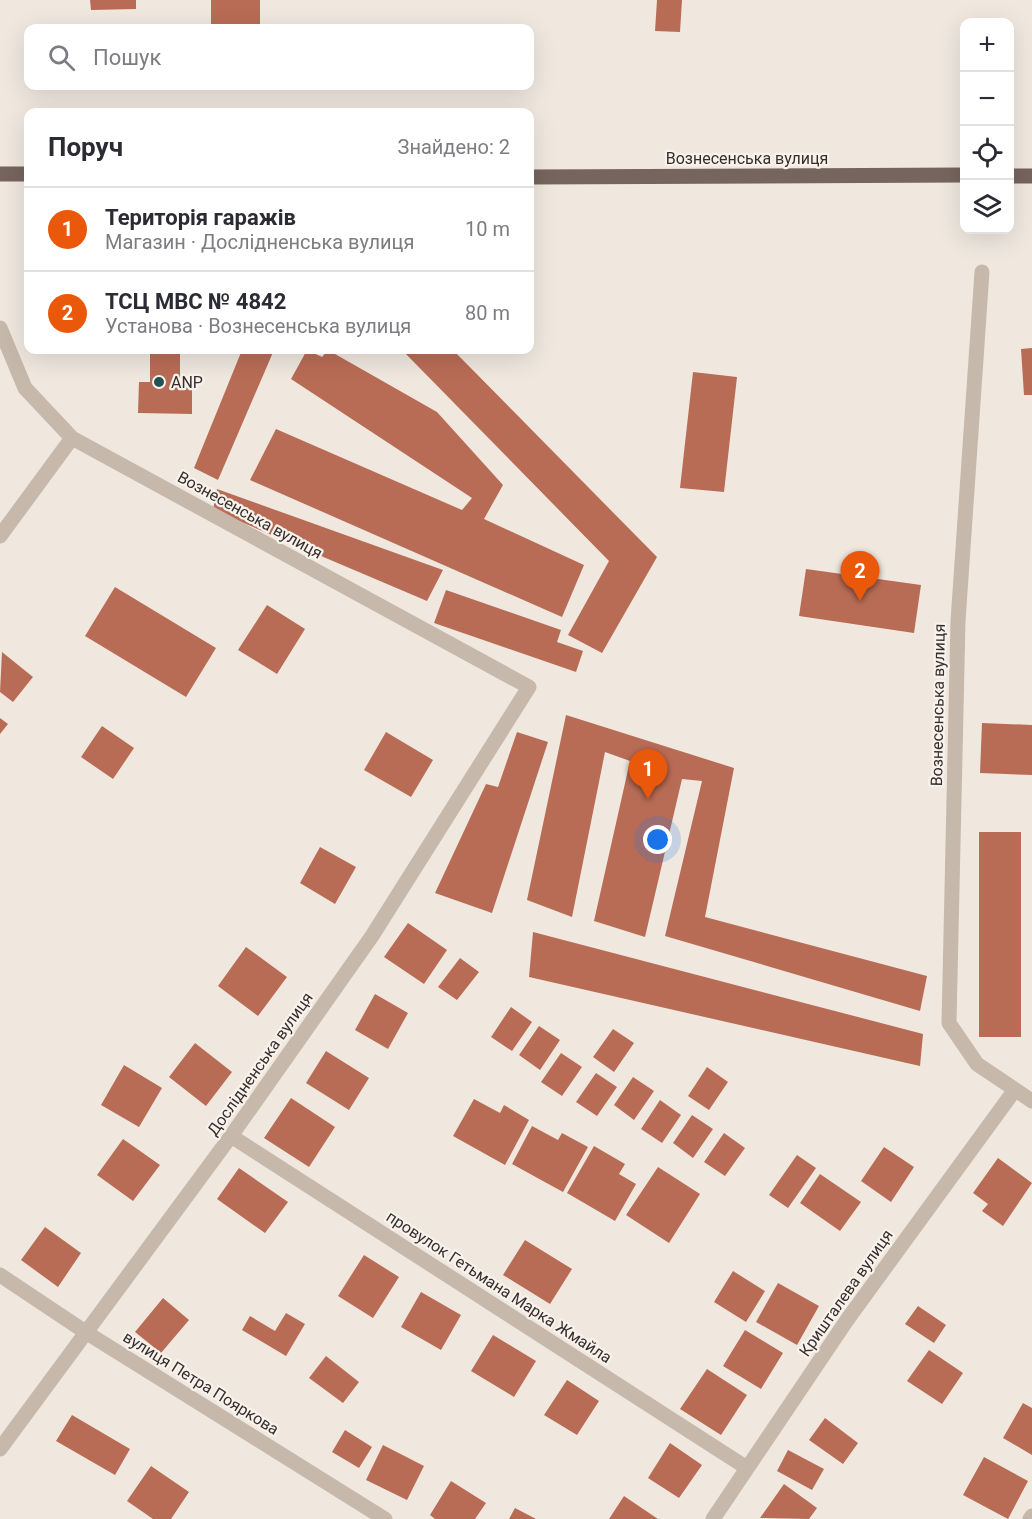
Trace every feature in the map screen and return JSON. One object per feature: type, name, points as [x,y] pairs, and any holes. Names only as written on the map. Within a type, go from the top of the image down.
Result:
[{"type":"main road","points":[[0,174],[24,174]]},
{"type":"main road","name":"Вознесенська вулиця","points":[[534,177],[960,175]]},
{"type":"main road","points":[[1014,176],[1032,176]]},
{"type":"street","name":"Вознесенська вулиця","points":[[982,272],[958,621],[949,1023],[977,1064],[1032,1101]]},
{"type":"street","name":"Вознесенська вулиця","points":[[0,328],[25,388],[72,438],[530,687]]},
{"type":"street","points":[[0,536],[72,438]]},
{"type":"street","name":"Дослідненська вулиця","points":[[0,1449],[231,1136],[372,936],[530,687]]},
{"type":"street","name":"Кришталева вулиця","points":[[713,1519],[847,1320],[1014,1091]]},
{"type":"street","name":"провулок Гетьмана Марка Жмайла","points":[[231,1136],[747,1468]]},
{"type":"street","name":"вулиця Петра Пояркова","points":[[0,1275],[87,1333],[385,1519]]},
{"type":"building","points":[[90,0],[136,0],[136,9],[91,10]]},
{"type":"building","points":[[211,0],[260,0],[260,24],[211,24]]},
{"type":"building","points":[[657,0],[682,0],[680,32],[655,31]]},
{"type":"building","points":[[1032,348],[1032,395],[1024,395],[1021,349]]},
{"type":"building","name":"ANP","points":[[150,354],[180,354],[180,383],[192,383],[192,414],[138,413],[139,382],[150,382]]},
{"type":"building","points":[[240,354],[272,354],[218,480],[194,468]]},
{"type":"building","points":[[305,354],[316,354],[322,357],[325,354],[335,354],[437,412],[503,485],[484,519],[584,565],[562,617],[250,480],[276,429],[462,510],[472,498],[291,379]]},
{"type":"building","points":[[406,354],[457,354],[657,557],[602,653],[568,635],[609,561]]},
{"type":"building","points":[[693,372],[737,377],[724,492],[680,488]]},
{"type":"building","points":[[217,489],[443,570],[427,601],[213,510]]},
{"type":"building","points":[[806,569],[921,585],[914,633],[799,616]]},
{"type":"building","points":[[115,587],[216,648],[186,697],[85,636]]},
{"type":"building","points":[[446,590],[561,630],[557,642],[583,651],[576,672],[434,623]]},
{"type":"building","points":[[267,605],[305,629],[277,674],[238,650]]},
{"type":"building","points":[[2,652],[33,677],[13,702],[0,692]]},
{"type":"building","points":[[566,715],[734,768],[705,917],[927,976],[920,1011],[665,936],[702,781],[682,779],[645,937],[594,921],[630,761],[605,752],[572,917],[527,900]]},
{"type":"building","points":[[0,718],[8,724],[0,734]]},
{"type":"building","points":[[982,723],[1032,725],[1032,775],[980,773]]},
{"type":"building","points":[[102,726],[134,748],[113,779],[81,757]]},
{"type":"building","points":[[386,732],[433,760],[411,797],[364,770]]},
{"type":"building","points":[[517,732],[548,742],[492,913],[435,893],[486,784],[498,787]]},
{"type":"building","points":[[979,832],[1021,832],[1021,1037],[979,1037]]},
{"type":"building","points":[[320,847],[356,867],[335,904],[300,883]]},
{"type":"building","points":[[408,923],[447,950],[424,984],[384,957]]},
{"type":"building","points":[[533,932],[923,1034],[920,1066],[529,977]]},
{"type":"building","points":[[246,947],[287,977],[258,1016],[218,986]]},
{"type":"building","points":[[460,958],[479,972],[457,1000],[438,987]]},
{"type":"building","points":[[375,994],[408,1013],[388,1049],[355,1030]]},
{"type":"building","points":[[511,1007],[532,1022],[512,1051],[491,1037]]},
{"type":"building","points":[[539,1026],[560,1040],[540,1070],[519,1055]]},
{"type":"building","points":[[613,1029],[634,1043],[614,1072],[593,1057]]},
{"type":"building","points":[[195,1043],[232,1072],[206,1106],[169,1077]]},
{"type":"building","points":[[326,1051],[369,1078],[349,1110],[306,1083]]},
{"type":"building","points":[[561,1053],[582,1067],[562,1096],[541,1082]]},
{"type":"building","points":[[124,1065],[162,1088],[139,1127],[101,1105]]},
{"type":"building","points":[[707,1067],[728,1082],[709,1110],[688,1096]]},
{"type":"building","points":[[596,1073],[617,1087],[597,1116],[576,1102]]},
{"type":"building","points":[[633,1077],[654,1091],[634,1120],[614,1105]]},
{"type":"building","points":[[291,1098],[335,1127],[309,1167],[264,1138]]},
{"type":"building","points":[[474,1099],[500,1113],[504,1105],[529,1120],[505,1165],[453,1136]]},
{"type":"building","points":[[660,1100],[681,1115],[662,1143],[641,1129]]},
{"type":"building","points":[[692,1115],[713,1129],[693,1158],[673,1143]]},
{"type":"building","points":[[532,1126],[558,1140],[562,1133],[588,1147],[563,1192],[512,1164]]},
{"type":"building","points":[[724,1133],[745,1148],[725,1176],[704,1162]]},
{"type":"building","points":[[123,1139],[160,1165],[133,1201],[97,1175]]},
{"type":"building","points":[[594,1146],[625,1164],[619,1174],[636,1184],[615,1221],[567,1193]]},
{"type":"building","points":[[884,1147],[914,1167],[891,1202],[861,1181]]},
{"type":"building","points":[[797,1155],[816,1168],[788,1208],[769,1195]]},
{"type":"building","points":[[998,1158],[1032,1183],[1003,1226],[982,1211],[988,1204],[973,1193]]},
{"type":"building","points":[[658,1167],[700,1194],[669,1243],[626,1215]]},
{"type":"building","points":[[239,1168],[288,1202],[265,1233],[217,1199]]},
{"type":"building","points":[[820,1174],[861,1202],[840,1231],[800,1203]]},
{"type":"building","points":[[45,1227],[81,1253],[58,1287],[21,1260]]},
{"type":"building","points":[[525,1240],[572,1269],[550,1304],[503,1275]]},
{"type":"building","points":[[364,1255],[399,1277],[373,1318],[338,1296]]},
{"type":"building","points":[[733,1271],[765,1291],[746,1322],[714,1302]]},
{"type":"building","points":[[778,1283],[819,1306],[797,1345],[756,1322]]},
{"type":"building","points":[[421,1292],[461,1315],[441,1350],[401,1327]]},
{"type":"building","points":[[163,1298],[189,1320],[161,1353],[135,1332]]},
{"type":"building","points":[[918,1306],[946,1325],[934,1343],[905,1324]]},
{"type":"building","points":[[286,1313],[305,1324],[286,1356],[242,1330],[250,1316],[275,1331]]},
{"type":"building","points":[[745,1330],[783,1353],[761,1389],[723,1366]]},
{"type":"building","points":[[493,1335],[536,1361],[514,1397],[471,1371]]},
{"type":"building","points":[[929,1350],[963,1373],[942,1404],[907,1381]]},
{"type":"building","points":[[326,1356],[359,1382],[343,1403],[309,1378]]},
{"type":"building","points":[[707,1369],[747,1395],[721,1435],[680,1409]]},
{"type":"building","points":[[567,1380],[599,1401],[577,1435],[544,1415]]},
{"type":"building","points":[[1023,1403],[1032,1408],[1032,1455],[1003,1438]]},
{"type":"building","points":[[72,1415],[130,1449],[115,1475],[56,1441]]},
{"type":"building","points":[[825,1418],[858,1443],[843,1464],[809,1440]]},
{"type":"building","points":[[345,1430],[372,1447],[359,1468],[332,1452]]},
{"type":"building","points":[[670,1443],[702,1465],[679,1498],[648,1478]]},
{"type":"building","points":[[383,1445],[424,1466],[407,1500],[366,1480]]},
{"type":"building","points":[[788,1450],[824,1469],[812,1490],[777,1471]]},
{"type":"building","points":[[984,1457],[1028,1481],[1008,1519],[963,1495]]},
{"type":"building","points":[[151,1466],[189,1492],[171,1519],[153,1519],[127,1501]]},
{"type":"building","points":[[451,1481],[486,1503],[475,1519],[435,1519],[430,1515]]},
{"type":"building","points":[[784,1484],[817,1508],[809,1519],[760,1518]]},
{"type":"building","points":[[624,1496],[658,1519],[609,1519]]},
{"type":"building","points":[[515,1508],[536,1519],[509,1519]]},
{"type":"place","name":"ANP","points":[[159,382]]},
{"type":"place","name":"ТСЦ МВС № 4842","points":[[860,601]]},
{"type":"place","name":"Територія гаражів","points":[[648,799]]}]
